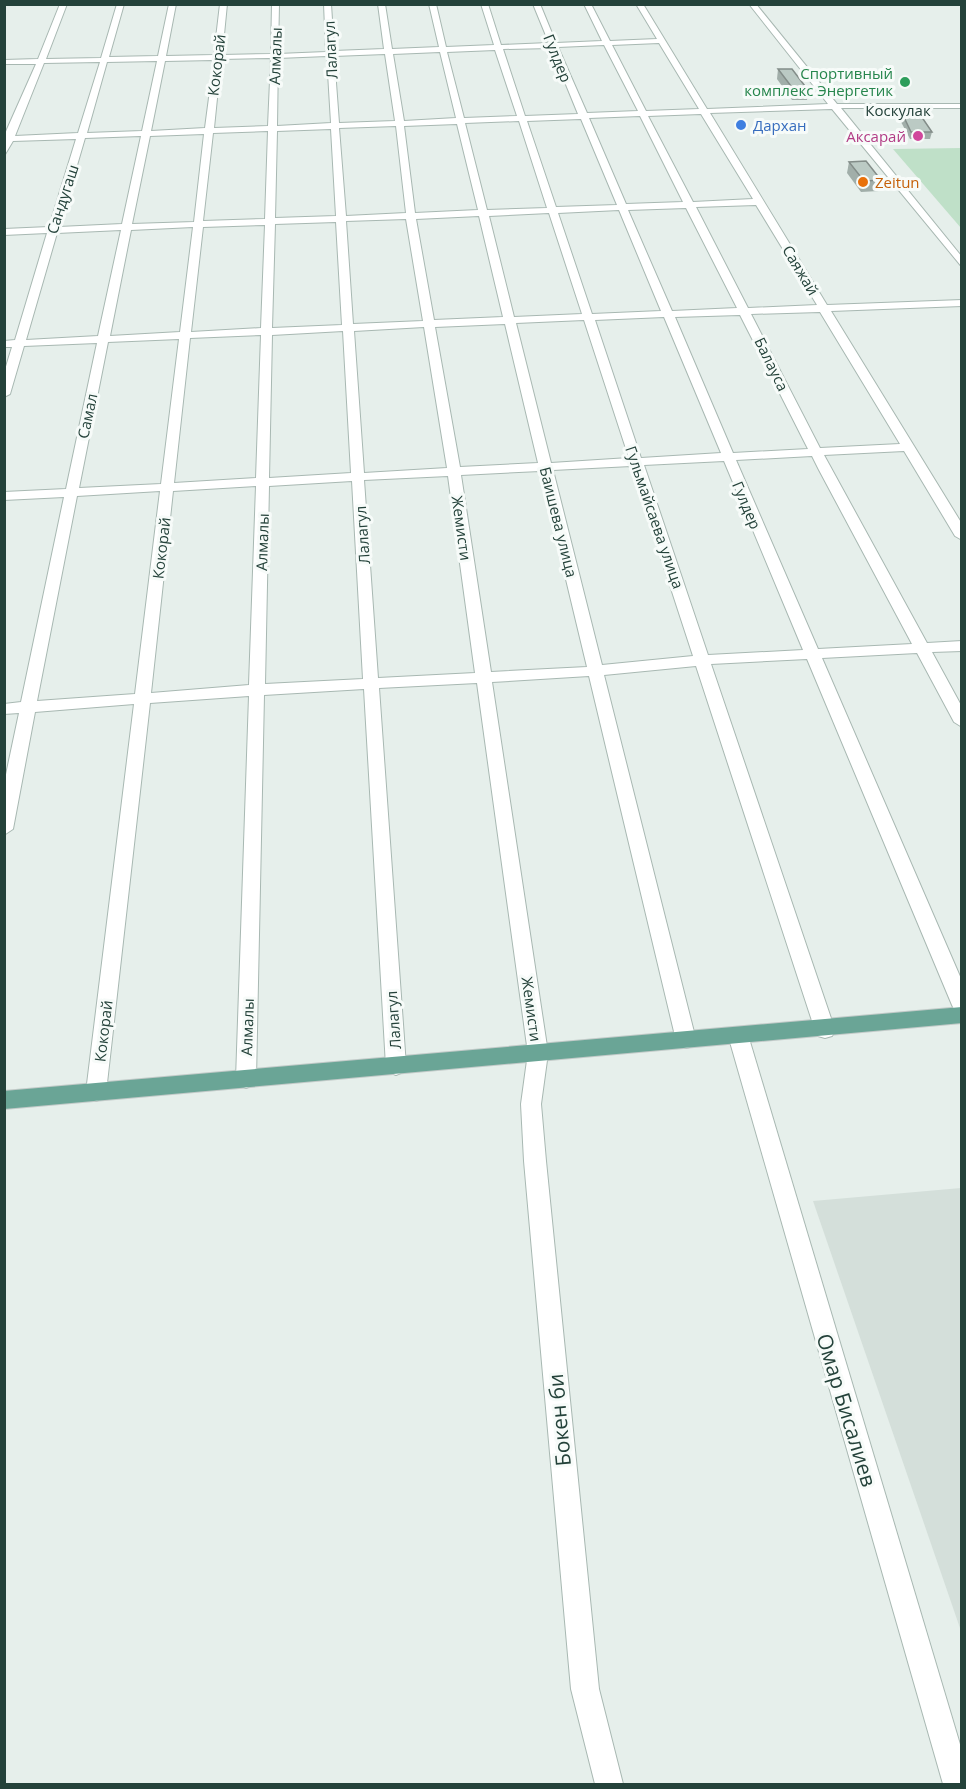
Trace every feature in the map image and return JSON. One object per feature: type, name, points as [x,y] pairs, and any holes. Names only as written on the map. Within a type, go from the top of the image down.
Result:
[{"type":"main road","points":[[4,1100],[738,1035],[825,1030],[962,1016]]},
{"type":"street","points":[[4,153],[7,139],[64,4]]},
{"type":"street","name":"Сандугаш","points":[[4,394],[121,4]]},
{"type":"street","name":"Самал","points":[[4,829],[71,492],[173,4]]},
{"type":"street","name":"Кокорай","points":[[96,1092],[144,698],[208,131],[225,4]]},
{"type":"street","name":"Алмалы","points":[[246,1079],[276,4]]},
{"type":"street","name":"Лалагул","points":[[327,4],[350,329],[396,1065]]},
{"type":"street","name":"Жемисти","points":[[381,4],[400,124],[411,217],[454,471],[538,1053]]},
{"type":"street","name":"Баишева улица","points":[[432,4],[686,1040]]},
{"type":"street","name":"Гульмайсаева улица","points":[[484,4],[825,1030]]},
{"type":"street","name":"Гулдер","points":[[536,4],[962,1005]]},
{"type":"street","name":"Балауса","points":[[587,4],[816,453],[962,722]]},
{"type":"street","name":"Саяжай","points":[[639,4],[962,536]]},
{"type":"street","points":[[752,4],[962,264]]},
{"type":"street","points":[[4,62],[275,56],[662,41]]},
{"type":"street","name":"Коскулак","points":[[7,139],[789,109],[962,108]]},
{"type":"street","points":[[4,232],[127,229],[759,202]]},
{"type":"street","points":[[4,345],[267,334],[510,320],[962,303]]},
{"type":"street","points":[[4,496],[168,489],[358,476],[909,447]]},
{"type":"street","points":[[4,709],[257,690],[484,678],[703,660],[962,646]]},
{"type":"street","name":"Омар Бисалиев","points":[[738,1035],[957,1785]]},
{"type":"street","name":"Бокен би","points":[[538,1053],[531,1104],[535,1161],[585,1689],[609,1785]]},
{"type":"shaded area","points":[[962,1188],[961,1631],[813,1201]]},
{"type":"green space","points":[[962,148],[961,228],[893,149]]},
{"type":"building","points":[[778,69],[792,69],[808,90],[794,90]]},
{"type":"building","points":[[902,113],[919,113],[932,132],[911,132]]},
{"type":"building","points":[[866,161],[881,180],[864,181],[849,162]]},
{"type":"place","name":"Спортивный комплекс Энергетик","points":[[905,82]]},
{"type":"place","name":"Дархан","points":[[741,125]]},
{"type":"place","name":"Аксарай","points":[[918,136]]},
{"type":"place","name":"Zeitun","points":[[863,182]]}]
